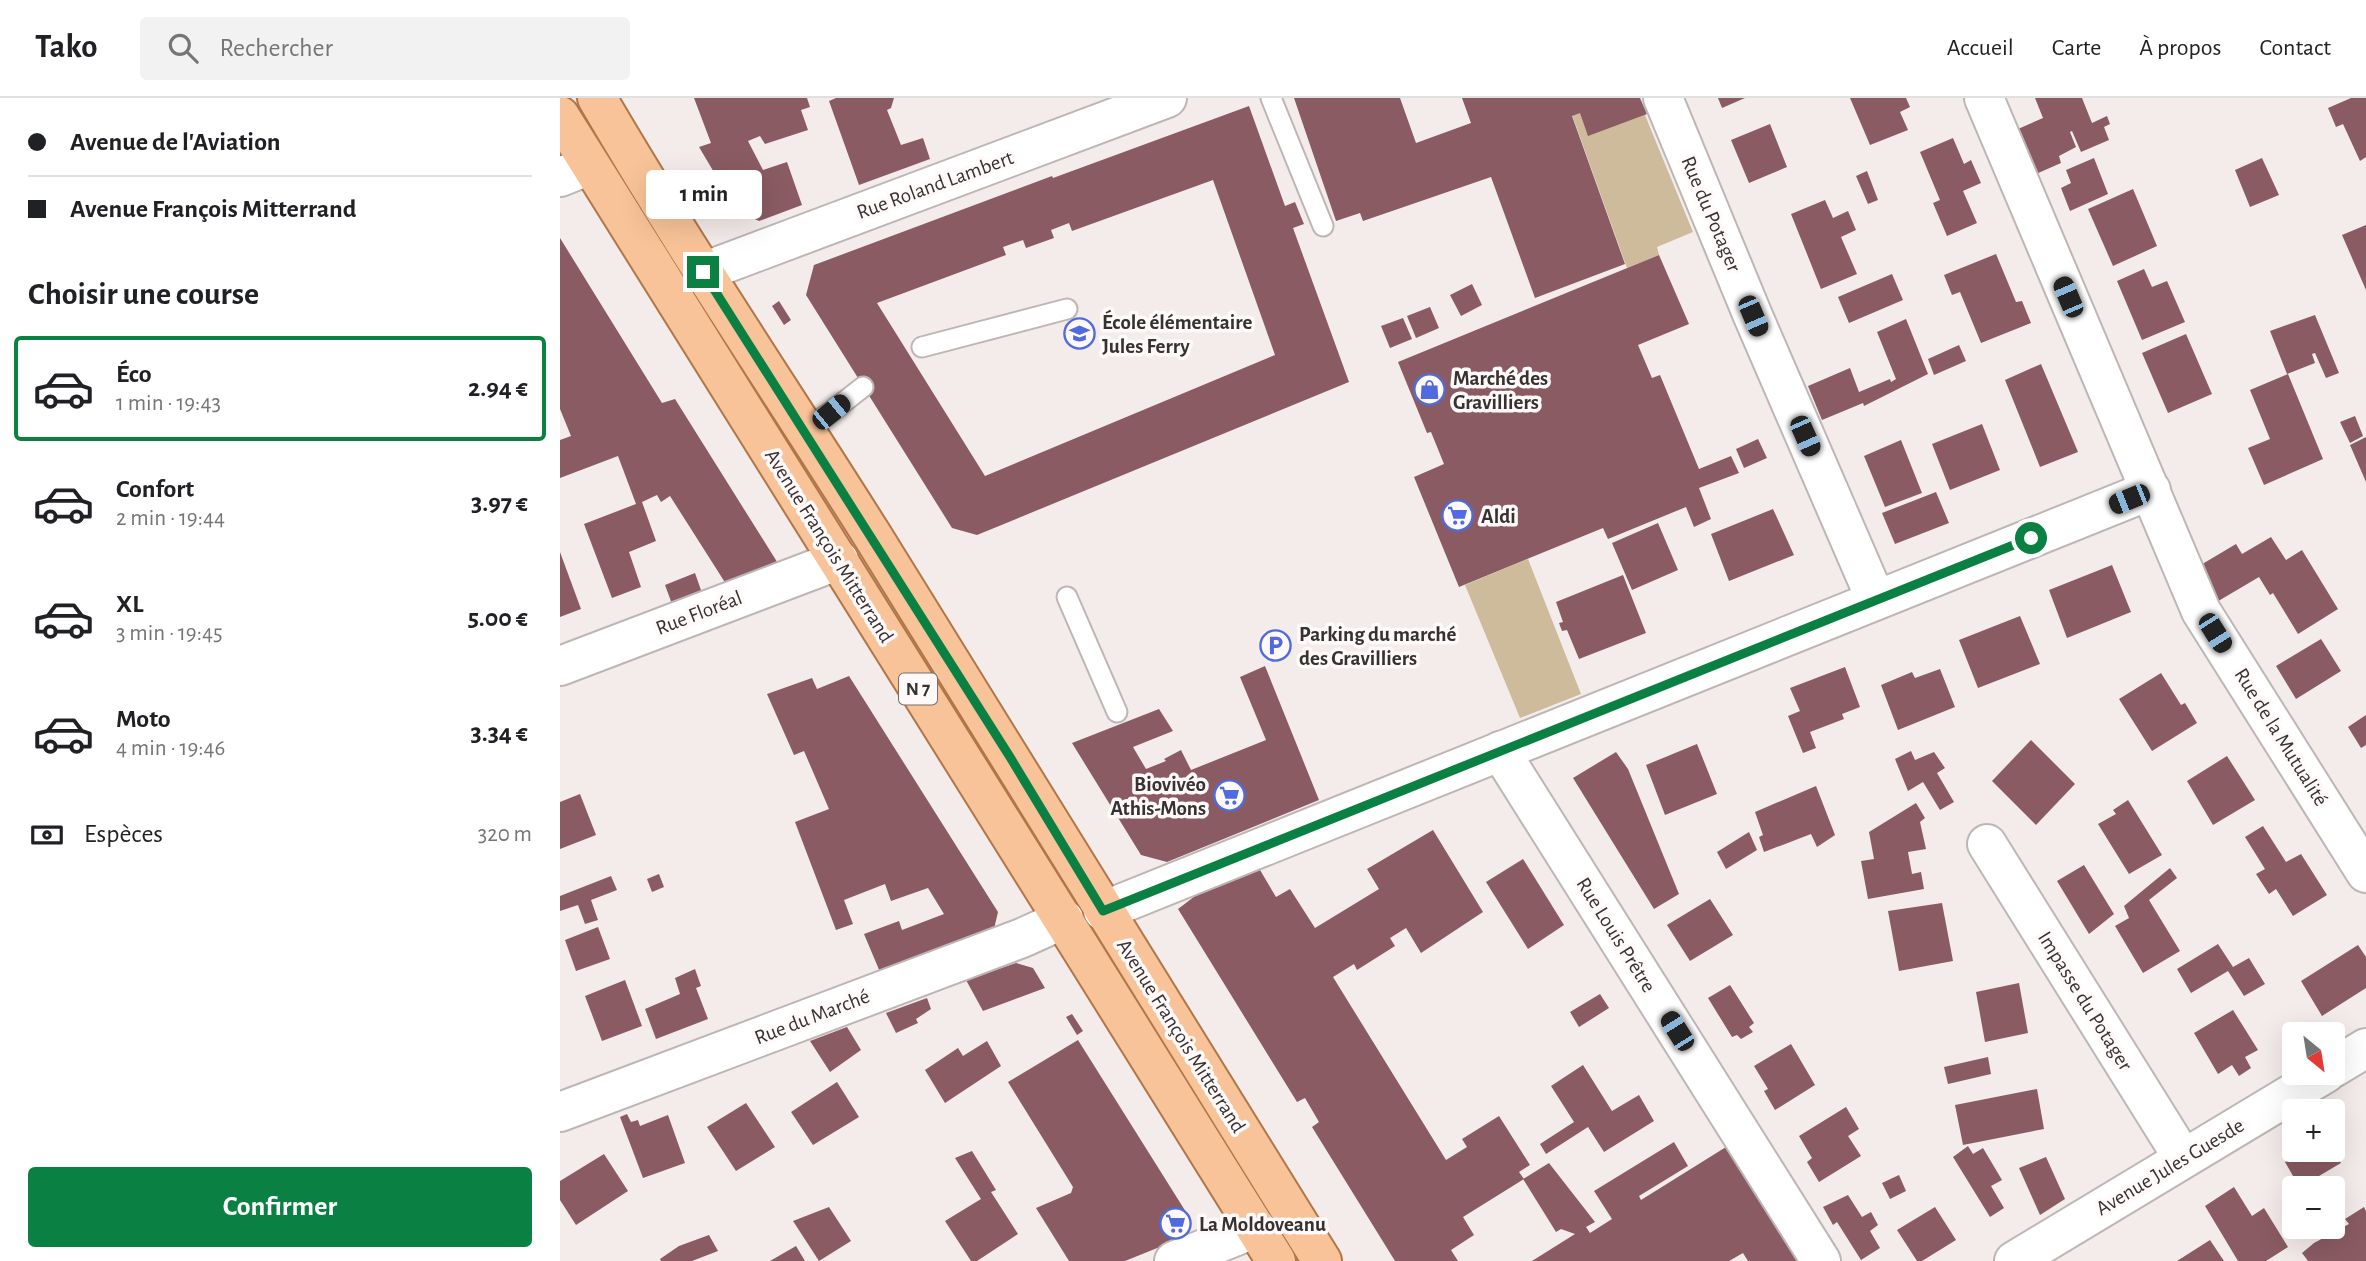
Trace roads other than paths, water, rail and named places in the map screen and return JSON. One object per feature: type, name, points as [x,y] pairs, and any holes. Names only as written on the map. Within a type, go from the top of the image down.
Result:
[{"type":"main road","name":"Avenue François Mitterrand","points":[[597,98],[1322,1261]]},
{"type":"main road","name":"Avenue François Mitterrand","points":[[560,116],[575,171],[839,560],[1276,1261]]},
{"type":"street","name":"Rue Roland Lambert","points":[[703,272],[1167,98]]},
{"type":"street","name":"Rue du Potager","points":[[1663,98],[1753,316],[1876,600]]},
{"type":"street","name":"Rue de la Mutualité","points":[[1984,98],[2202,611],[2366,873]]},
{"type":"street","points":[[1103,911],[2151,490]]},
{"type":"street","name":"Rue Floréal","points":[[560,666],[839,560]]},
{"type":"street","name":"Rue Louis Prêtre","points":[[1500,751],[1821,1261]]},
{"type":"street","name":"Impasse du Potager","points":[[1987,844],[2183,1158]]},
{"type":"street","name":"Rue du Marché","points":[[560,1112],[996,948],[1063,919]]},
{"type":"street","points":[[2345,1061],[2366,1048]]},
{"type":"street","name":"Avenue Jules Guesde","points":[[2014,1261],[2306,1085]]},
{"type":"street","points":[[1174,1261],[1256,1228]]},
{"type":"lane","points":[[1271,98],[1323,226]]},
{"type":"lane","points":[[922,347],[1067,309]]},
{"type":"lane","points":[[804,429],[863,387]]},
{"type":"lane","points":[[1068,597],[1117,712]]},
{"type":"place","name":"École élémentaire Jules Ferry","points":[[1079,334]]},
{"type":"place","name":"Marché des Gravilliers","points":[[1430,390]]},
{"type":"place","name":"Aldi","points":[[1458,516]]},
{"type":"place","name":"Parking du marché des Gravilliers","points":[[1276,646]]},
{"type":"place","name":"Biovivéo Athis-Mons","points":[[1229,796]]},
{"type":"place","name":"La Moldoveanu","points":[[1176,1224]]}]
